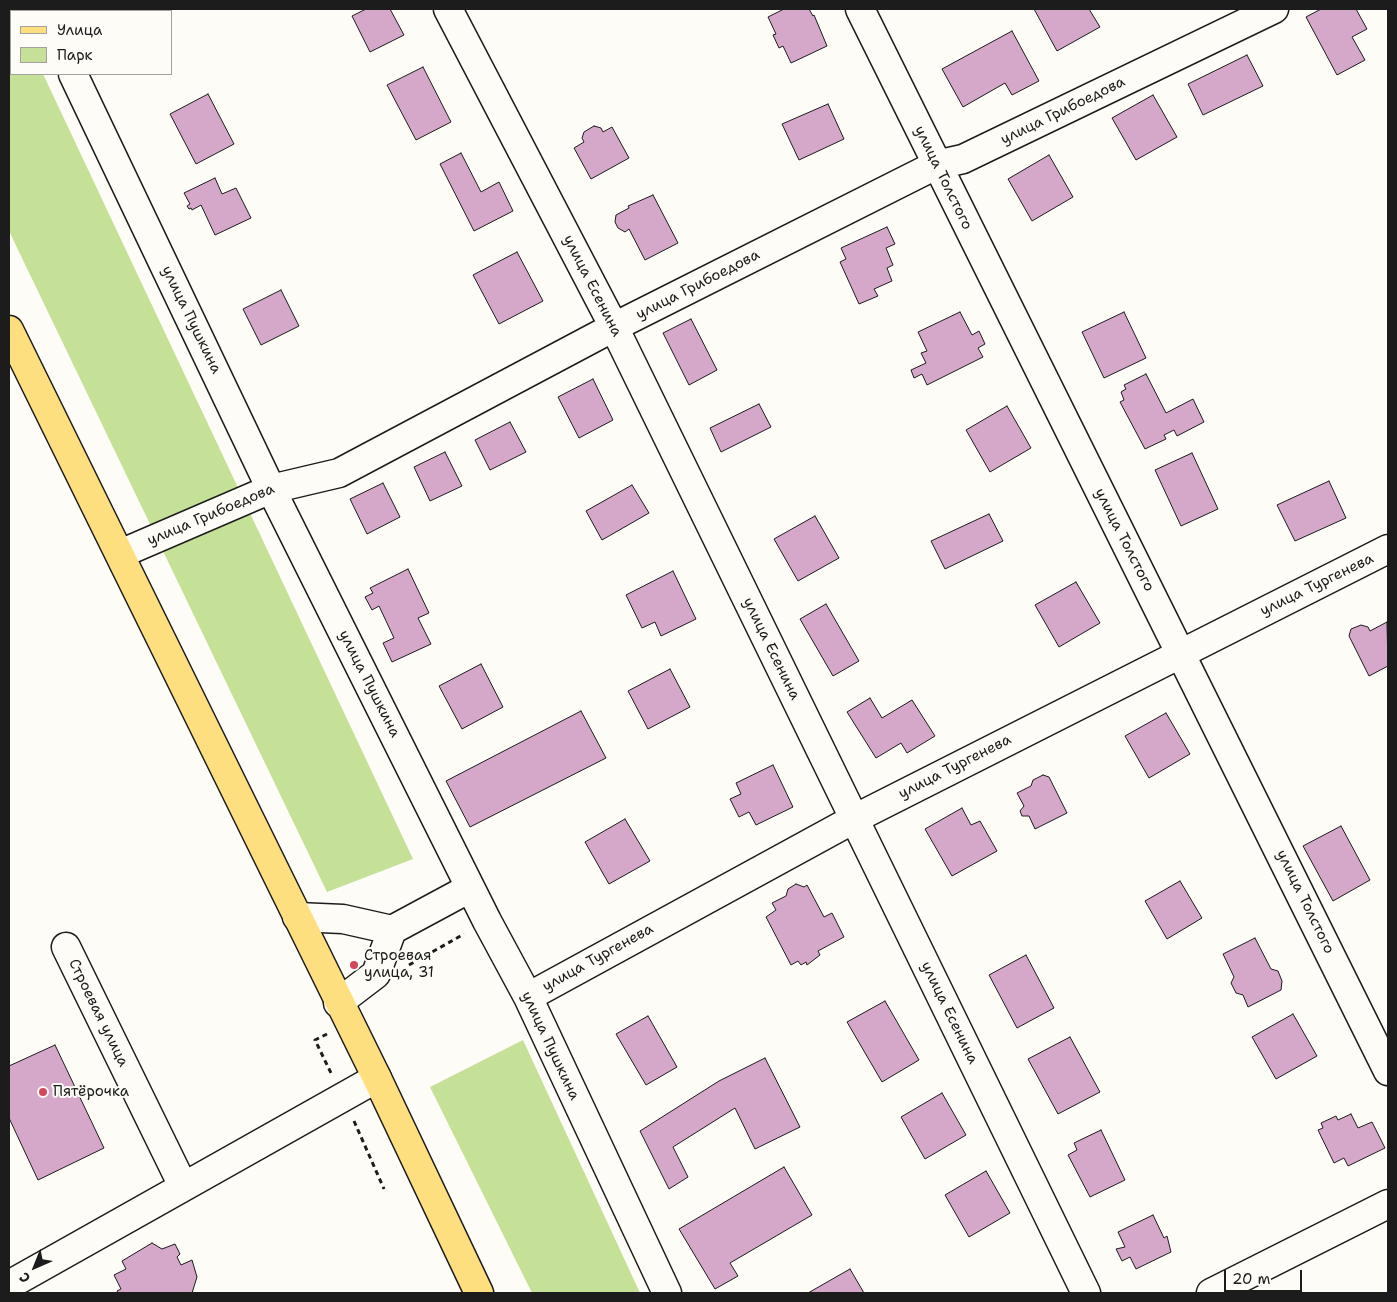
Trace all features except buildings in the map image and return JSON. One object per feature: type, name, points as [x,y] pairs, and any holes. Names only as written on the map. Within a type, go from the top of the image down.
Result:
[{"type":"main road","points":[[9,330],[376,1078],[478,1293]]},
{"type":"street","name":"улица Есенина","points":[[448,9],[614,327],[1086,1293]]},
{"type":"street","name":"улица Толстого","points":[[860,9],[1388,1071]]},
{"type":"street","name":"улица Грибоедова","points":[[120,554],[271,489],[339,472],[614,327],[936,165],[963,159],[1274,9]]},
{"type":"street","name":"улица Пушкина","points":[[73,75],[271,489],[470,888],[528,997],[667,1293]]},
{"type":"street","name":"улица Тургенева","points":[[528,997],[854,818],[1388,549]]},
{"type":"street","points":[[297,917],[343,920],[392,930],[470,888]]},
{"type":"street","points":[[338,1003],[376,974],[392,930]]},
{"type":"street","name":"Строевая улица","points":[[66,947],[183,1186]]},
{"type":"street","points":[[9,1285],[376,1078]]},
{"type":"street","points":[[1211,1293],[1388,1204]]},
{"type":"green space","points":[[9,9],[12,10],[10,75],[43,75],[413,859],[327,892],[9,231]]},
{"type":"green space","points":[[523,1040],[640,1293],[532,1293],[430,1087]]},
{"type":"place","name":"Строевая улица, 31","points":[[354,965]]},
{"type":"place","name":"Пятёрочка","points":[[43,1092]]}]
